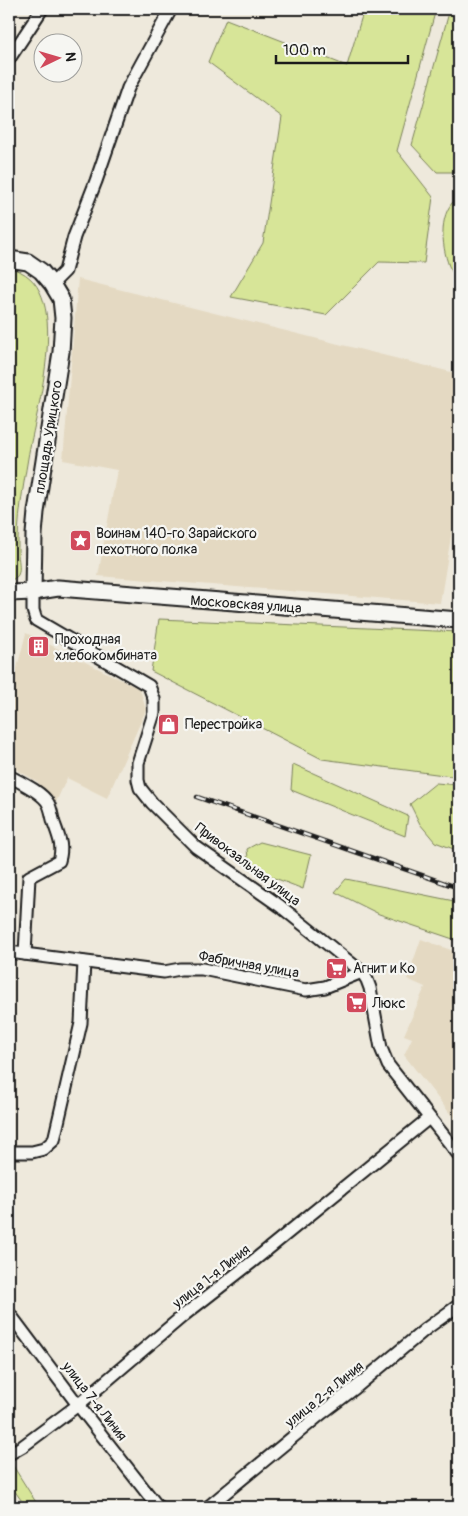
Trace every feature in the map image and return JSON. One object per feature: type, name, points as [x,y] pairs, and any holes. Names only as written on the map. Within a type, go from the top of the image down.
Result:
[{"type":"main road","points":[[9,259],[28,262],[41,271],[52,284]]},
{"type":"main road","name":"площадь Урицкого","points":[[33,592],[36,512],[62,352],[63,318],[61,299],[52,284]]},
{"type":"main road","name":"Московская улица","points":[[9,592],[33,592],[58,588],[459,620]]},
{"type":"street","points":[[9,59],[42,9]]},
{"type":"street","points":[[52,284],[65,271],[74,237],[96,181],[128,88],[170,9]]},
{"type":"street","name":"Привокзальная улица","points":[[33,592],[33,610],[36,620],[149,686],[154,699],[154,713],[138,763],[140,788],[152,803],[196,847],[280,906],[362,972],[370,988],[381,1048],[388,1066],[459,1155]]},
{"type":"street","points":[[9,776],[30,788],[47,802],[61,840],[62,850],[59,861],[29,877],[25,954]]},
{"type":"street","name":"Фабричная улица","points":[[9,952],[164,972],[180,969],[202,969],[306,990],[325,987],[362,972]]},
{"type":"street","points":[[9,1152],[32,1152],[44,1149],[54,1140],[81,1023],[84,962]]},
{"type":"street","name":"улица 1-я Линия","points":[[9,1454],[23,1446],[78,1405],[184,1315],[429,1118]]},
{"type":"street","name":"улица 2-я Линия","points":[[208,1507],[322,1413],[459,1305]]},
{"type":"street","name":"улица 7-я Линия","points":[[9,1313],[158,1507]]},
{"type":"shaded area","points":[[78,279],[459,374],[459,488],[440,603],[98,576],[117,470],[63,460]]},
{"type":"shaded area","points":[[26,633],[140,689],[146,710],[107,798],[67,778],[56,802],[41,789],[38,782],[9,765],[9,699]]},
{"type":"shaded area","points":[[421,939],[459,953],[459,1125],[404,1055],[412,1038],[404,1035],[425,987],[407,979]]},
{"type":"green space","points":[[364,9],[436,9],[397,151],[433,197],[424,263],[379,262],[326,315],[231,297],[263,243],[282,117],[208,62],[226,19],[347,66]]},
{"type":"green space","points":[[450,9],[459,9],[459,172],[437,172],[412,145]]},
{"type":"green space","points":[[459,197],[459,284],[446,258],[443,228],[447,210]]},
{"type":"green space","points":[[9,268],[30,278],[42,297],[47,322],[47,351],[18,528],[19,572],[16,577],[9,581]]},
{"type":"green space","points":[[159,619],[459,632],[459,777],[322,759],[151,671]]},
{"type":"green space","points":[[293,764],[408,816],[405,836],[291,790]]},
{"type":"green space","points":[[436,783],[459,785],[459,851],[435,842],[420,824],[410,804]]},
{"type":"green space","points":[[260,842],[311,855],[303,889],[249,868],[247,849]]},
{"type":"green space","points":[[346,879],[459,902],[459,941],[379,914],[335,892]]},
{"type":"green space","points":[[10,1461],[39,1507],[26,1507],[9,1483]]},
{"type":"railway","points":[[197,797],[459,888]]},
{"type":"place","name":"Воинам 140-го Зарайского пехотного полка","points":[[80,541]]},
{"type":"place","name":"Проходная хлебокомбината","points":[[39,647]]},
{"type":"place","name":"Перестройка","points":[[169,724]]},
{"type":"place","name":"Агнит и Ко","points":[[337,968]]},
{"type":"place","name":"Люкс","points":[[356,1003]]}]
